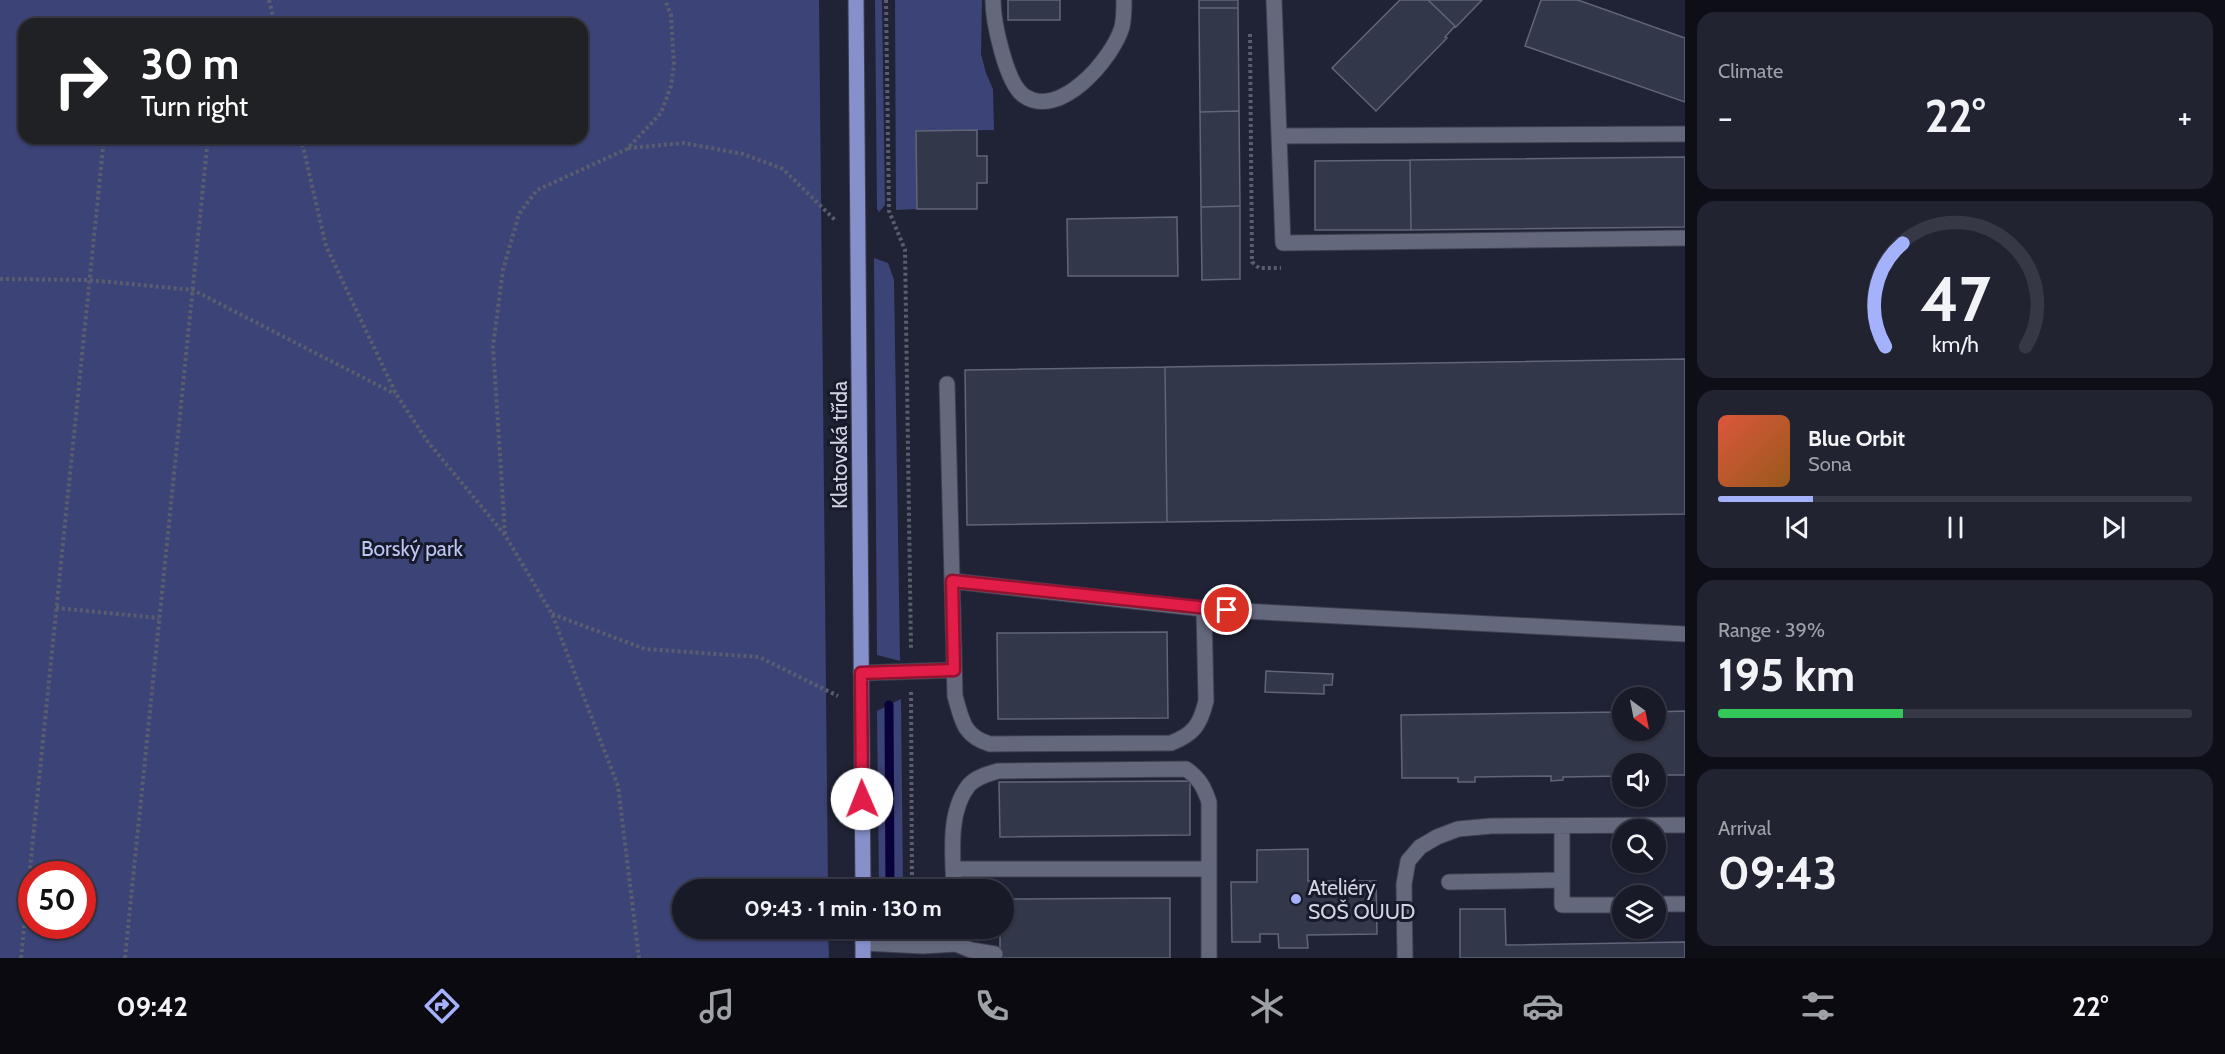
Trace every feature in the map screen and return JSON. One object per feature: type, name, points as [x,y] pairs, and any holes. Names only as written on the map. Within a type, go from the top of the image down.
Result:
[{"type":"main road","name":"Klatovská třída","points":[[856,0],[863,879]]},
{"type":"lane","points":[[993,0],[1000,47],[1011,77],[1023,95],[1038,101],[1050,101],[1091,77],[1110,53],[1121,29],[1124,0]]},
{"type":"lane","points":[[1275,2],[1282,243],[1685,238]]},
{"type":"lane","points":[[1278,136],[1685,134]]},
{"type":"lane","points":[[947,384],[955,696],[968,732],[978,740],[990,744],[1171,743],[1186,737],[1203,715],[1206,701],[1204,609]]},
{"type":"lane","points":[[952,581],[1204,609],[1685,634]]},
{"type":"lane","points":[[861,673],[954,670]]},
{"type":"lane","points":[[954,879],[952,826],[969,784],[982,776],[998,771],[1186,769],[1197,776],[1205,789],[1209,802],[1209,958]]},
{"type":"lane","points":[[1406,958],[1404,884],[1408,861],[1420,847],[1437,837],[1458,829],[1491,826],[1685,825]]},
{"type":"lane","points":[[1562,826],[1562,905],[1612,905]]},
{"type":"lane","points":[[954,869],[1209,869]]},
{"type":"lane","points":[[1449,882],[1562,880]]},
{"type":"lane","points":[[1666,904],[1685,904]]},
{"type":"lane","points":[[863,943],[924,946],[946,939]]},
{"type":"lane","points":[[959,939],[971,950],[995,954]]},
{"type":"path","points":[[269,0],[274,18]]},
{"type":"path","points":[[627,148],[661,113],[671,87],[674,65],[671,15],[665,0]]},
{"type":"path","points":[[886,0],[889,211],[905,250],[912,879]]},
{"type":"path","points":[[1250,24],[1252,262],[1259,268],[1282,268]]},
{"type":"path","points":[[505,535],[493,346],[503,270],[519,214],[537,190],[627,148],[684,143],[743,154],[783,169],[858,243]]},
{"type":"path","points":[[21,958],[103,144]]},
{"type":"path","points":[[125,958],[206,144]]},
{"type":"path","points":[[302,144],[326,246],[396,394],[428,442],[505,535],[552,614],[618,786],[639,958]]},
{"type":"path","points":[[0,279],[89,280],[193,290],[396,394]]},
{"type":"path","points":[[56,608],[159,618]]},
{"type":"path","points":[[552,614],[645,650],[759,657],[861,708]]},
{"type":"green space","name":"Borský park","points":[[0,0],[819,0],[828,879],[672,879],[672,939],[828,939],[829,958],[0,958]]},
{"type":"green space","points":[[875,0],[882,0],[885,205],[879,212],[877,209]]},
{"type":"green space","points":[[895,0],[982,0],[981,54],[993,89],[994,130],[916,131],[917,209],[896,210]]},
{"type":"green space","points":[[874,258],[888,263],[894,280],[900,661],[877,655]]},
{"type":"green space","points":[[901,699],[903,879],[879,879],[877,711]]},
{"type":"building","points":[[1008,0],[1060,0],[1060,20],[1008,20]]},
{"type":"building","points":[[1199,0],[1238,0],[1238,8],[1199,8]]},
{"type":"building","points":[[1400,0],[1428,0],[1455,26],[1445,37],[1447,38],[1376,111],[1332,68]]},
{"type":"building","points":[[1428,0],[1482,0],[1456,27]]},
{"type":"building","points":[[1541,0],[1578,0],[1685,38],[1685,102],[1525,46]]},
{"type":"building","points":[[1199,8],[1238,8],[1239,111],[1200,112]]},
{"type":"building","points":[[1239,111],[1240,206],[1201,207],[1200,112]]},
{"type":"building","points":[[977,130],[977,156],[987,156],[987,183],[977,183],[977,209],[917,209],[916,131]]},
{"type":"building","points":[[1685,157],[1685,227],[1411,230],[1410,160]]},
{"type":"building","points":[[1410,160],[1411,230],[1315,230],[1315,161]]},
{"type":"building","points":[[1240,206],[1240,279],[1202,280],[1201,207]]},
{"type":"building","points":[[1177,217],[1178,276],[1068,276],[1067,219]]},
{"type":"building","points":[[1685,359],[1685,514],[1167,522],[1165,367]]},
{"type":"building","points":[[1165,367],[1167,522],[967,525],[965,370]]},
{"type":"building","points":[[1167,632],[1168,718],[998,719],[997,633]]},
{"type":"building","points":[[1266,671],[1333,674],[1332,685],[1324,685],[1324,694],[1265,692]]},
{"type":"building","points":[[1685,711],[1685,775],[1666,775],[1666,753],[1612,753],[1612,776],[1563,777],[1563,780],[1551,781],[1551,776],[1475,777],[1475,782],[1458,782],[1458,778],[1402,778],[1401,715],[1612,712],[1612,741],[1666,741],[1666,712]]},
{"type":"building","points":[[1190,781],[1190,835],[1000,837],[999,782]]},
{"type":"building","points":[[1308,849],[1308,881],[1376,881],[1377,934],[1307,935],[1308,948],[1279,948],[1278,934],[1260,934],[1260,942],[1232,942],[1231,882],[1257,882],[1257,850]]},
{"type":"building","points":[[1170,898],[1170,958],[1000,958],[1000,939],[1014,939],[1014,899]]},
{"type":"building","points":[[1460,909],[1505,909],[1506,945],[1685,942],[1685,958],[1460,958]]},
{"type":"waterway","points":[[889,705],[890,879]]},
{"type":"place","name":"Ateliéry SOŠ OUUD","points":[[1296,899]]},
{"type":"route","points":[[862,799],[861,673],[954,670],[952,581],[1227,610]]}]
